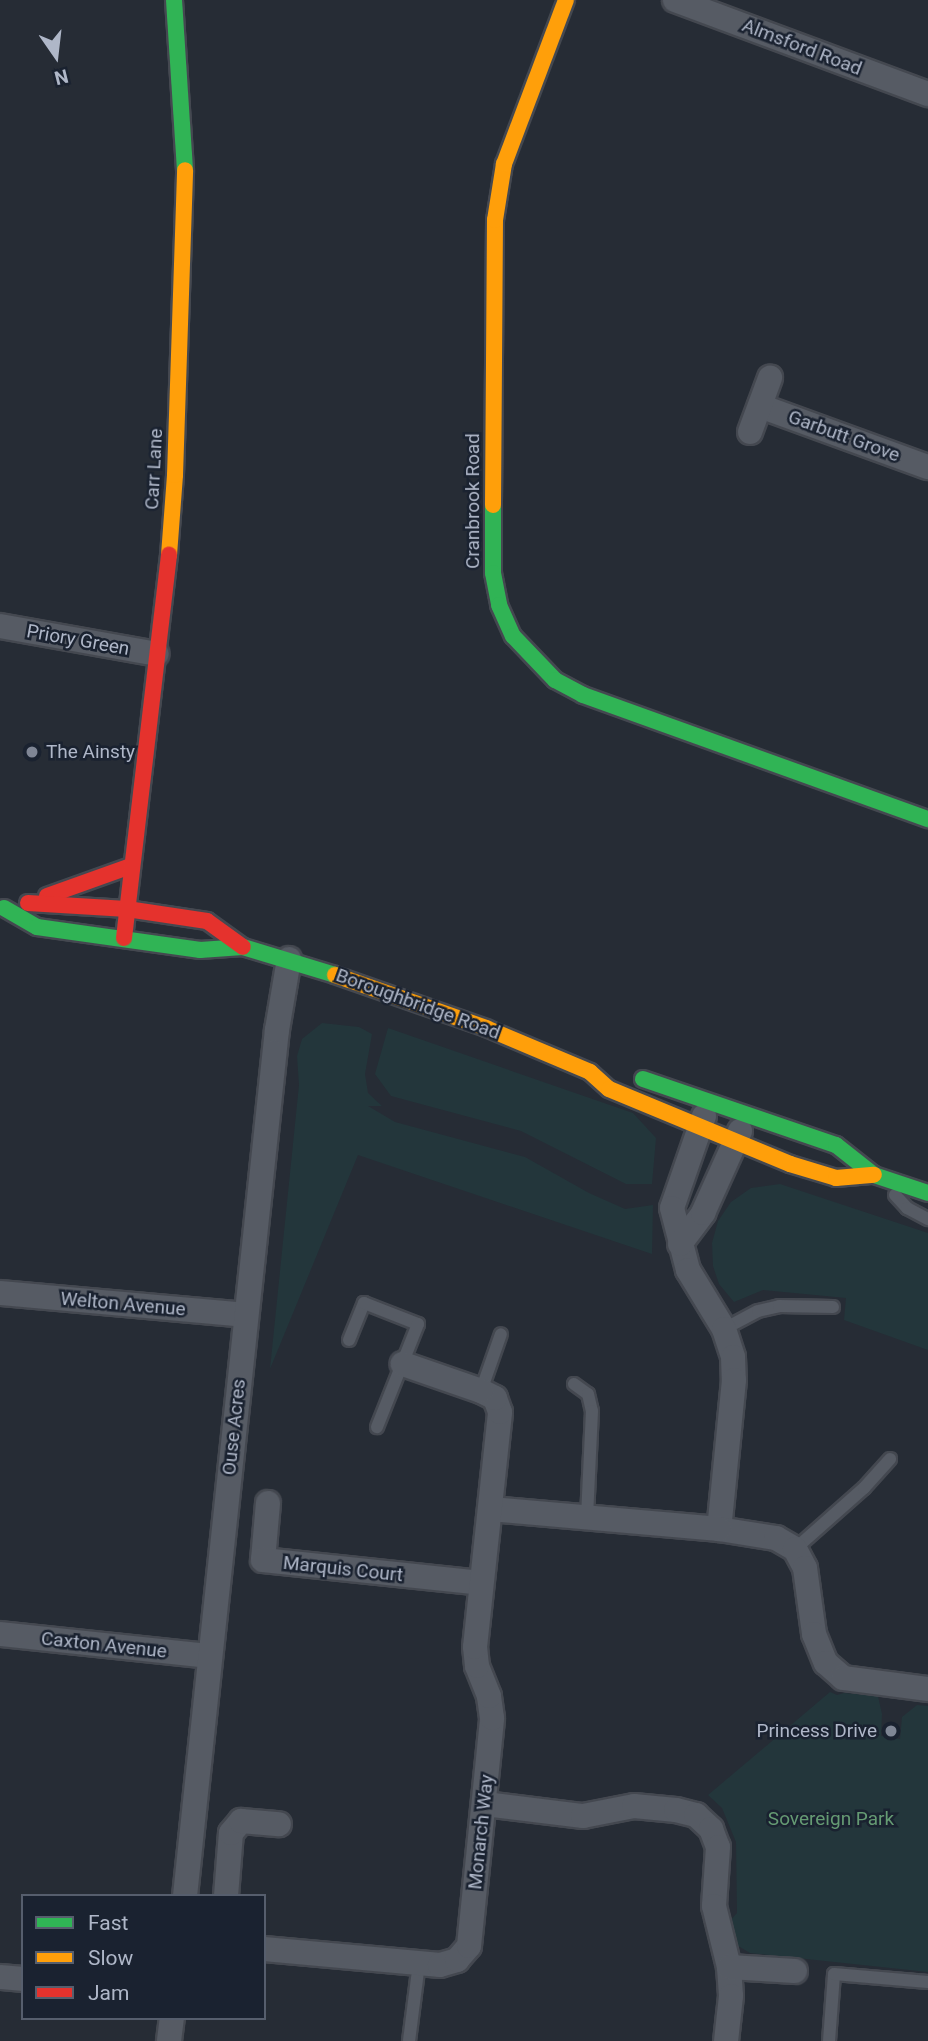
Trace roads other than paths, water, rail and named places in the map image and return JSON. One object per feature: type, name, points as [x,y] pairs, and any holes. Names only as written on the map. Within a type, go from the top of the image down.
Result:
[{"type":"street","name":"Carr Lane","points":[[124,939],[175,475],[183,308],[185,165],[174,0]]},
{"type":"street","name":"Cranbrook Road","points":[[566,0],[504,164],[497,199],[491,530],[493,573],[504,615],[513,636],[555,680],[583,695],[928,819]]},
{"type":"street","name":"Almsford Road","points":[[675,0],[928,94]]},
{"type":"street","points":[[750,432],[770,378]]},
{"type":"street","name":"Garbutt Grove","points":[[760,406],[928,467]]},
{"type":"street","name":"Priory Green","points":[[0,626],[157,654]]},
{"type":"street","points":[[33,902],[131,866]]},
{"type":"street","name":"Boroughbridge Road","points":[[2,908],[33,902],[127,909],[207,921],[243,947]]},
{"type":"street","name":"Boroughbridge Road","points":[[2,908],[37,927],[200,950],[243,947],[289,959],[486,1028],[590,1072],[610,1089],[734,1142],[836,1178],[874,1175]]},
{"type":"street","name":"Ouse Acres","points":[[185,1894],[208,1656],[277,1030],[289,959]]},
{"type":"street","name":"Boroughbridge Road","points":[[590,1072],[616,1071],[836,1145],[874,1175],[928,1193]]},
{"type":"street","points":[[710,1101],[672,1208],[688,1270],[724,1329],[733,1357],[734,1380],[719,1529]]},
{"type":"street","points":[[680,1244],[703,1213],[748,1114]]},
{"type":"street","name":"Welton Avenue","points":[[0,1293],[246,1315]]},
{"type":"street","points":[[403,1364],[481,1391]]},
{"type":"street","name":"Monarch Way","points":[[266,1949],[440,1965],[457,1960],[469,1947],[492,1718],[489,1696],[477,1666],[481,1583],[500,1412],[495,1398],[481,1391]]},
{"type":"street","name":"Marquis Court","points":[[268,1503],[263,1560],[481,1583]]},
{"type":"street","points":[[491,1509],[719,1529],[776,1538],[795,1549],[805,1568],[814,1634],[826,1663],[843,1678],[928,1689]]},
{"type":"street","name":"Caxton Avenue","points":[[0,1634],[208,1656]]},
{"type":"street","points":[[485,1804],[583,1816],[634,1806],[676,1810],[696,1815],[711,1829],[718,1847],[714,1906],[729,1966],[731,1996],[726,2041]]},
{"type":"street","points":[[226,1894],[231,1833],[241,1821],[279,1824]]},
{"type":"street","points":[[729,1966],[795,1971]]},
{"type":"street","points":[[0,1977],[21,1979]]},
{"type":"street","points":[[169,2041],[172,2020]]},
{"type":"lane","points":[[874,1175],[907,1208],[928,1219]]},
{"type":"lane","points":[[349,1340],[364,1303],[418,1324],[377,1427]]},
{"type":"lane","points":[[724,1329],[758,1311],[779,1306],[833,1307]]},
{"type":"lane","points":[[481,1391],[502,1334]]},
{"type":"lane","points":[[574,1384],[588,1394],[592,1411],[587,1517]]},
{"type":"lane","points":[[795,1549],[864,1488],[890,1460]]},
{"type":"lane","points":[[409,2041],[419,1963]]},
{"type":"lane","points":[[829,2041],[834,1974],[928,1982]]},
{"type":"place","name":"The Ainsty","points":[[32,752]]},
{"type":"place","name":"Princess Drive","points":[[891,1731]]},
{"type":"park label","name":"Sovereign Park","points":[[831,1819]]}]
